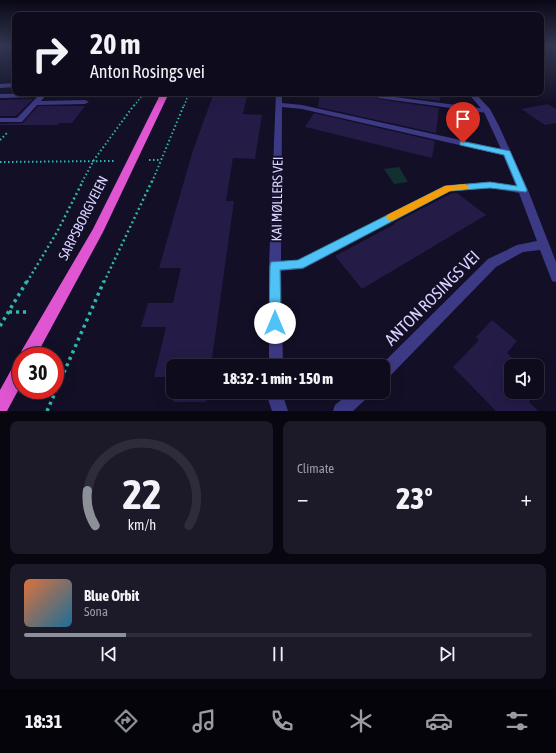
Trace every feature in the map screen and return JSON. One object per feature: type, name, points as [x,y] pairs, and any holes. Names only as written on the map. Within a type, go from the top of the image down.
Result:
[{"type":"highway","name":"SARPSBORGVEIEN","points":[[33,347],[97,232],[164,96]]},
{"type":"highway","points":[[0,407],[12,385]]},
{"type":"street","points":[[0,86],[12,86]]},
{"type":"street","points":[[0,96],[12,95]]},
{"type":"street","points":[[0,120],[19,120],[42,96]]},
{"type":"street","name":"KAI MØLLERS VEI","points":[[276,359],[275,266],[280,96]]},
{"type":"street","points":[[474,96],[487,111],[507,153],[523,190],[556,277]]},
{"type":"street","points":[[380,97],[487,111]]},
{"type":"street","points":[[36,103],[85,102]]},
{"type":"street","points":[[279,105],[302,107],[507,153]]},
{"type":"street","points":[[275,266],[299,265],[448,188],[490,185],[523,190]]},
{"type":"street","name":"ANTON ROSINGS VEI","points":[[390,365],[492,263],[521,248],[544,245]]},
{"type":"street","points":[[276,399],[280,411]]},
{"type":"street","points":[[341,411],[356,399]]},
{"type":"path","points":[[0,326],[57,232],[94,160],[120,122],[142,96]]},
{"type":"path","points":[[47,411],[105,278],[156,174],[160,160],[188,96]]},
{"type":"path","points":[[144,160],[160,160]]},
{"type":"path","points":[[0,162],[116,161]]},
{"type":"path","points":[[9,312],[26,312]]},
{"type":"green space","points":[[399,167],[408,182],[394,184],[384,169]]},
{"type":"building","points":[[213,96],[247,97],[243,114],[262,115],[255,159],[233,158],[226,201],[234,201],[212,359],[166,359],[166,377],[154,377],[166,327],[141,327],[148,303],[173,303],[181,268],[159,268],[193,150]]},
{"type":"building","points":[[320,96],[376,96],[378,99],[439,108],[436,133],[318,107]]},
{"type":"building","points":[[397,96],[440,96],[440,101]]},
{"type":"building","points":[[33,99],[16,116],[0,116],[0,100]]},
{"type":"building","points":[[548,104],[556,109],[556,123],[545,125],[521,109]]},
{"type":"building","points":[[38,106],[85,106],[72,123],[59,123],[58,125],[0,125],[23,123]]},
{"type":"building","points":[[314,113],[435,141],[432,158],[305,127]]},
{"type":"building","points":[[452,193],[457,193],[486,215],[362,289],[335,256],[395,224],[394,223]]},
{"type":"building","points":[[492,320],[517,341],[507,353],[513,359],[504,359],[504,399],[531,399],[529,402],[538,411],[496,411],[453,367],[479,340],[476,337]]},
{"type":"building","points":[[174,399],[206,399],[206,402],[173,402]]},
{"type":"slow traffic","points":[[390,218],[448,188],[465,187]]},
{"type":"route","points":[[275,323],[275,266],[299,265],[448,188],[490,185],[523,190],[507,153],[463,143]]}]
